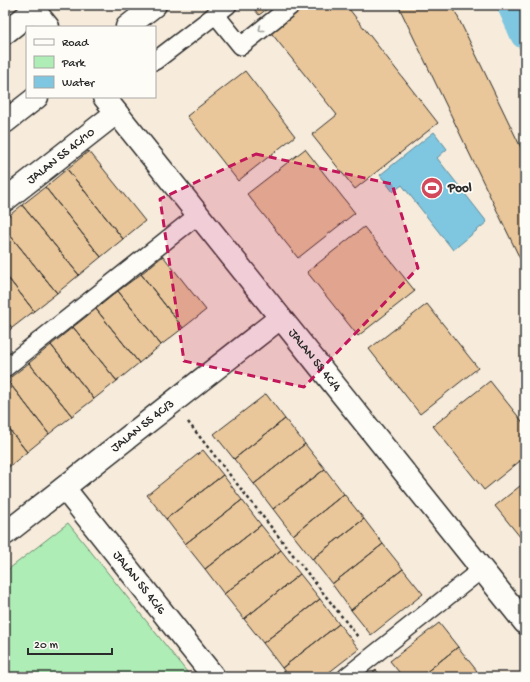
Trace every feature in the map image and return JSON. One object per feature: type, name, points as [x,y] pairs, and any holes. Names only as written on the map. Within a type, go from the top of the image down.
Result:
[{"type":"street","points":[[128,26],[155,5]]},
{"type":"street","points":[[5,33],[32,8],[47,26]]},
{"type":"street","points":[[5,122],[36,98]]},
{"type":"street","name":"JALAN SS 4C/10","points":[[5,200],[109,102]]},
{"type":"street","name":"JALAN SS 4C/4","points":[[109,102],[525,623]]},
{"type":"street","name":"JALAN SS 4C/3","points":[[5,534],[280,318]]},
{"type":"street","name":"JALAN SS 4C/6","points":[[64,488],[214,677]]},
{"type":"lane","points":[[156,60],[222,10],[241,46],[292,5]]},
{"type":"lane","points":[[5,368],[198,215]]},
{"type":"lane","points":[[346,677],[482,569]]},
{"type":"path","points":[[172,403],[373,656]]},
{"type":"highlighted area","points":[[256,154],[392,184],[418,268],[304,387],[184,361],[160,199]]},
{"type":"green space","points":[[68,523],[191,677],[5,677],[5,572]]},
{"type":"water","name":"Pool","points":[[434,132],[447,149],[437,158],[487,222],[453,250],[402,185],[393,192],[380,175]]},
{"type":"building","points":[[251,5],[272,5],[259,15]]},
{"type":"building","points":[[278,5],[346,5],[438,123],[355,189],[312,135],[337,115],[260,19]]},
{"type":"building","points":[[398,5],[452,5],[525,156],[525,269]]},
{"type":"building","points":[[245,71],[295,136],[238,181],[187,116]]},
{"type":"building","points":[[305,149],[355,213],[298,258],[247,194]]},
{"type":"building","points":[[89,151],[145,221],[123,239],[67,169]]},
{"type":"building","points":[[67,169],[123,239],[101,257],[45,187]]},
{"type":"building","points":[[45,187],[101,257],[79,275],[22,205]]},
{"type":"building","points":[[22,205],[79,275],[57,293],[5,229],[5,219]]},
{"type":"building","points":[[364,227],[415,291],[358,336],[307,272]]},
{"type":"building","points":[[5,229],[57,293],[34,311],[5,274]]},
{"type":"building","points":[[163,256],[206,310],[183,328],[141,274]]},
{"type":"building","points":[[5,274],[34,311],[12,328],[5,319]]},
{"type":"building","points":[[141,274],[183,328],[161,345],[118,291]]},
{"type":"building","points":[[118,291],[161,345],[139,363],[96,309]]},
{"type":"building","points":[[427,304],[478,368],[420,414],[369,349]]},
{"type":"building","points":[[96,309],[139,363],[117,381],[73,327]]},
{"type":"building","points":[[5,319],[12,328],[5,334]]},
{"type":"building","points":[[73,327],[117,381],[94,399],[51,345]]},
{"type":"building","points":[[51,345],[94,399],[72,416],[29,363]]},
{"type":"building","points":[[29,363],[72,416],[49,434],[7,380]]},
{"type":"building","points":[[7,380],[49,434],[27,452],[5,424],[5,382]]},
{"type":"building","points":[[490,381],[525,425],[525,457],[484,490],[433,426]]},
{"type":"building","points":[[266,394],[285,419],[234,459],[214,434]]},
{"type":"building","points":[[285,419],[305,444],[254,484],[234,459]]},
{"type":"building","points":[[5,424],[27,452],[5,470]]},
{"type":"building","points":[[305,444],[325,469],[273,509],[254,484]]},
{"type":"building","points":[[203,450],[223,475],[166,519],[147,495]]},
{"type":"building","points":[[325,469],[344,494],[293,535],[273,509]]},
{"type":"building","points":[[223,475],[242,500],[185,544],[166,519]]},
{"type":"building","points":[[525,482],[525,543],[495,506]]},
{"type":"building","points":[[344,494],[364,519],[312,559],[293,535]]},
{"type":"building","points":[[242,500],[261,525],[205,569],[185,544]]},
{"type":"building","points":[[364,519],[383,544],[332,584],[312,559]]},
{"type":"building","points":[[261,525],[281,550],[224,594],[205,569]]},
{"type":"building","points":[[383,544],[403,569],[351,610],[332,584]]},
{"type":"building","points":[[281,550],[300,574],[244,619],[224,594]]},
{"type":"building","points":[[403,569],[423,594],[371,635],[351,610]]},
{"type":"building","points":[[300,574],[320,599],[263,643],[244,619]]},
{"type":"building","points":[[320,599],[339,624],[282,668],[263,643]]},
{"type":"building","points":[[439,623],[458,647],[420,677],[403,677],[390,661]]},
{"type":"building","points":[[339,624],[359,649],[323,677],[289,677],[282,668]]},
{"type":"building","points":[[458,647],[477,671],[469,677],[420,677]]},
{"type":"building","points":[[376,670],[382,677],[367,677]]},
{"type":"waterway","points":[[512,5],[525,34]]},
{"type":"place","name":"Pool","points":[[432,188]]}]
